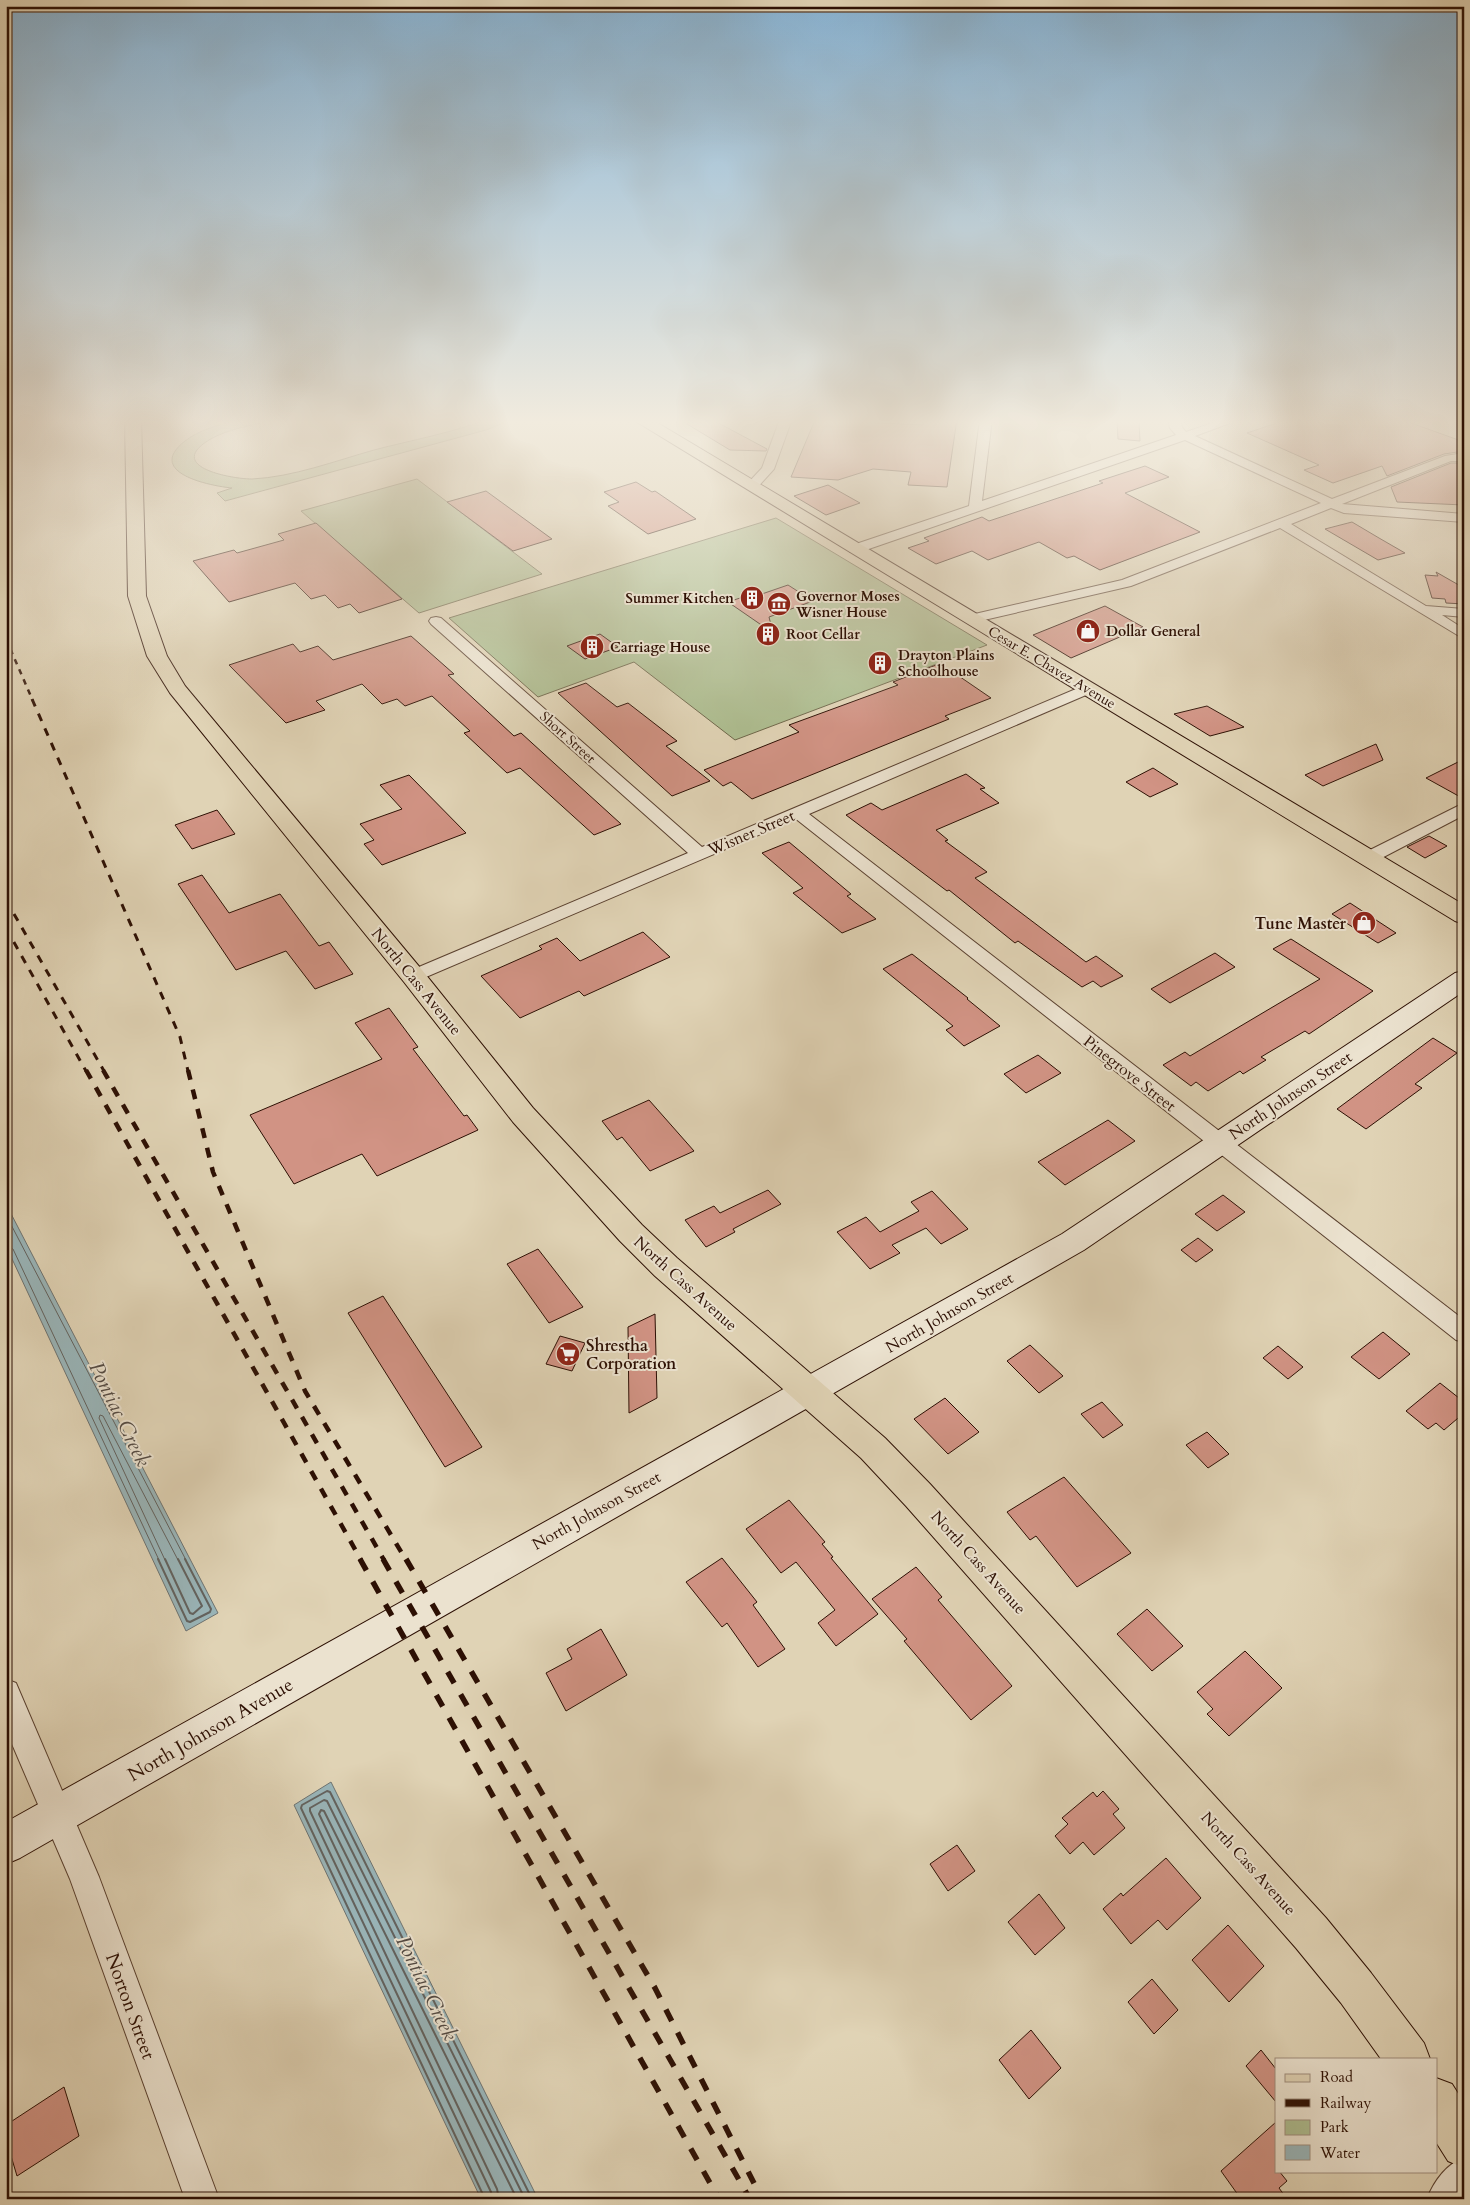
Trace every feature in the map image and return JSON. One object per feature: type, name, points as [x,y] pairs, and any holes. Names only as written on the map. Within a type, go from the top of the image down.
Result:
[{"type":"main road","name":"North Cass Avenue","points":[[137,522],[136,582],[142,610],[157,656],[189,705],[413,976],[522,1115],[635,1238],[699,1297],[873,1448],[938,1517],[1311,1933],[1356,1988],[1407,2058]]},
{"type":"main road","name":"Cesar E. Chavez Avenue","points":[[811,522],[1464,916]]},
{"type":"main road","points":[[1438,2103],[1464,2146]]},
{"type":"street","points":[[855,549],[934,522]]},
{"type":"street","points":[[971,618],[1126,583],[1284,522]]},
{"type":"street","points":[[1281,523],[1464,635]]},
{"type":"street","points":[[1423,610],[1464,613]]},
{"type":"street","name":"Short Street","points":[[436,620],[700,854]]},
{"type":"street","name":"Wisner Street","points":[[413,976],[1088,689]]},
{"type":"street","points":[[1368,858],[1464,808]]},
{"type":"street","name":"Pinegrove Street","points":[[797,812],[1464,1334]]},
{"type":"street","name":"North Johnson Street","points":[[414,1613],[1073,1242],[1464,979]]},
{"type":"street","name":"North Johnson Avenue","points":[[6,1844],[414,1613]]},
{"type":"street","name":"Norton Street","points":[[6,1693],[84,1877],[202,2199]]},
{"type":"street","points":[[1444,2199],[1464,2174]]},
{"type":"green space","points":[[314,522],[473,522],[542,574],[419,613]]},
{"type":"green space","points":[[763,522],[782,522],[987,645],[735,740],[634,662],[538,697],[449,618]]},
{"type":"water","points":[[6,1204],[218,1613],[186,1631],[6,1246]]},
{"type":"water","name":"Pontiac Creek","points":[[331,1782],[538,2199],[481,2199],[294,1805]]},
{"type":"building","points":[[474,522],[528,522],[552,539],[513,551]]},
{"type":"building","points":[[631,522],[687,522],[648,534]]},
{"type":"building","points":[[968,522],[1181,522],[1200,532],[1100,570],[1074,556],[1067,558],[1039,542],[988,560],[972,551],[936,564],[908,548],[929,541],[924,538]]},
{"type":"building","points":[[1352,522],[1405,553],[1378,560],[1325,529]]},
{"type":"building","points":[[316,523],[402,599],[359,613],[350,604],[338,608],[325,595],[311,599],[295,583],[229,602],[193,561],[234,550],[237,553],[284,540],[278,534]]},
{"type":"building","points":[[1436,572],[1464,588],[1464,604],[1446,603],[1445,599],[1432,598],[1425,575],[1438,576]]},
{"type":"building","name":"Governor Moses Wisner House","points":[[788,585],[813,601],[769,617],[773,633],[728,602],[752,594],[756,596]]},
{"type":"building","name":"Dollar General","points":[[1105,606],[1143,627],[1071,658],[1033,635]]},
{"type":"building","name":"Carriage House","points":[[600,634],[618,647],[585,659],[567,646]]},
{"type":"building","points":[[411,636],[454,674],[448,675],[514,736],[521,733],[621,824],[594,835],[520,768],[507,773],[464,733],[470,731],[432,696],[405,706],[397,699],[382,704],[362,684],[316,701],[325,710],[286,723],[229,665],[293,644],[300,652],[318,646],[333,660]]},
{"type":"building","points":[[936,665],[946,672],[950,670],[991,698],[945,716],[949,719],[752,799],[731,782],[723,786],[704,770],[799,732],[789,725],[898,685],[893,682]]},
{"type":"building","points":[[586,683],[617,707],[628,703],[677,741],[666,746],[710,781],[672,796],[558,693]]},
{"type":"building","points":[[1207,706],[1244,727],[1210,736],[1174,714]]},
{"type":"building","points":[[1376,744],[1383,760],[1323,786],[1305,775]]},
{"type":"building","points":[[1464,759],[1464,799],[1426,778]]},
{"type":"building","points":[[1153,768],[1178,784],[1150,797],[1126,782]]},
{"type":"building","points":[[966,774],[985,788],[980,789],[999,803],[936,830],[948,840],[945,841],[987,872],[975,878],[1086,962],[1096,956],[1123,976],[1101,987],[1093,981],[1082,987],[1018,941],[1015,943],[949,890],[947,891],[846,815],[871,803],[882,810]]},
{"type":"building","points":[[409,775],[466,833],[382,865],[364,844],[374,840],[360,824],[402,809],[380,785]]},
{"type":"building","points":[[217,810],[235,834],[192,849],[175,825]]},
{"type":"building","points":[[1429,836],[1447,846],[1425,858],[1407,847]]},
{"type":"building","points":[[789,842],[851,894],[847,896],[876,919],[842,933],[793,893],[803,888],[762,853]]},
{"type":"building","points":[[202,875],[229,913],[280,894],[319,946],[329,942],[353,974],[315,989],[286,951],[236,970],[178,884]]},
{"type":"building","name":"Tune Master","points":[[1350,903],[1396,933],[1378,943],[1332,914]]},
{"type":"building","points":[[643,932],[670,957],[584,996],[579,991],[520,1018],[481,976],[542,949],[539,946],[557,938],[580,961]]},
{"type":"building","points":[[1291,939],[1373,991],[1309,1034],[1305,1031],[1261,1057],[1266,1060],[1243,1074],[1240,1071],[1208,1091],[1196,1082],[1191,1086],[1163,1065],[1185,1052],[1190,1056],[1320,979],[1273,949]]},
{"type":"building","points":[[1215,953],[1235,967],[1170,1003],[1151,989]]},
{"type":"building","points":[[912,954],[1000,1026],[964,1046],[946,1030],[953,1026],[883,969]]},
{"type":"building","points":[[389,1008],[418,1047],[413,1049],[464,1116],[467,1115],[478,1130],[377,1176],[362,1154],[294,1184],[250,1115],[382,1059],[355,1023]]},
{"type":"building","points":[[1433,1038],[1457,1053],[1415,1084],[1422,1088],[1366,1129],[1337,1109]]},
{"type":"building","points":[[1038,1055],[1061,1073],[1026,1093],[1004,1074]]},
{"type":"building","points":[[649,1100],[694,1151],[650,1171],[622,1137],[617,1140],[602,1121]]},
{"type":"building","points":[[1108,1120],[1135,1141],[1065,1185],[1038,1162]]},
{"type":"building","points":[[768,1190],[781,1204],[733,1229],[735,1232],[706,1247],[685,1220],[714,1206],[720,1213]]},
{"type":"building","points":[[932,1191],[968,1229],[941,1244],[926,1228],[892,1245],[900,1253],[870,1269],[837,1232],[866,1217],[880,1232],[919,1211],[911,1202]]},
{"type":"building","points":[[1223,1195],[1245,1212],[1217,1231],[1195,1214]]},
{"type":"building","points":[[1198,1238],[1213,1250],[1196,1262],[1181,1250]]},
{"type":"building","points":[[538,1249],[583,1307],[549,1323],[507,1264]]},
{"type":"building","points":[[383,1296],[482,1447],[445,1467],[348,1313]]},
{"type":"building","points":[[655,1314],[657,1398],[629,1413],[628,1327]]},
{"type":"building","points":[[1383,1332],[1410,1354],[1379,1379],[1351,1357]]},
{"type":"building","points":[[560,1336],[585,1343],[572,1371],[546,1364]]},
{"type":"building","points":[[1030,1345],[1063,1376],[1039,1393],[1007,1361]]},
{"type":"building","points":[[1278,1346],[1303,1367],[1288,1379],[1263,1358]]},
{"type":"building","points":[[1440,1383],[1464,1402],[1464,1413],[1444,1430],[1436,1423],[1428,1429],[1406,1411]]},
{"type":"building","points":[[945,1398],[979,1432],[948,1454],[914,1419]]},
{"type":"building","points":[[1102,1402],[1123,1425],[1103,1438],[1081,1414]]},
{"type":"building","points":[[1207,1432],[1229,1454],[1208,1468],[1186,1445]]},
{"type":"building","points":[[1064,1477],[1131,1553],[1077,1587],[1036,1536],[1030,1540],[1007,1512]]},
{"type":"building","points":[[789,1500],[825,1542],[822,1544],[833,1557],[831,1558],[878,1614],[836,1646],[818,1623],[835,1610],[796,1562],[781,1573],[746,1529]]},
{"type":"building","points":[[722,1558],[757,1602],[753,1605],[785,1649],[758,1667],[727,1623],[722,1627],[686,1582]]},
{"type":"building","points":[[916,1567],[942,1597],[938,1600],[1012,1686],[971,1720],[904,1641],[907,1639],[872,1599]]},
{"type":"building","points":[[1147,1609],[1183,1646],[1152,1671],[1117,1634]]},
{"type":"building","points":[[601,1629],[627,1675],[566,1711],[546,1673],[572,1659],[567,1649]]},
{"type":"building","points":[[1245,1651],[1282,1688],[1229,1736],[1207,1714],[1213,1709],[1197,1692]]},
{"type":"building","points":[[1103,1791],[1119,1809],[1113,1814],[1125,1828],[1094,1855],[1083,1842],[1070,1854],[1055,1836],[1068,1824],[1062,1818],[1093,1792],[1097,1797]]},
{"type":"building","points":[[957,1845],[975,1871],[948,1891],[930,1864]]},
{"type":"building","points":[[1166,1858],[1201,1898],[1167,1930],[1158,1920],[1131,1944],[1103,1909],[1121,1893],[1123,1896]]},
{"type":"building","points":[[1039,1894],[1065,1928],[1035,1955],[1008,1922]]},
{"type":"building","points":[[1228,1925],[1264,1966],[1229,2002],[1192,1960]]},
{"type":"building","points":[[1152,1979],[1178,2010],[1154,2034],[1128,2002]]},
{"type":"building","points":[[1031,2030],[1061,2068],[1029,2099],[999,2060]]},
{"type":"building","points":[[1261,2050],[1275,2068],[1275,2101],[1246,2066]]},
{"type":"building","points":[[64,2087],[79,2136],[17,2176],[6,2139],[6,2125]]},
{"type":"building","points":[[1275,2123],[1275,2172],[1280,2172],[1287,2181],[1279,2188],[1287,2199],[1241,2199],[1221,2171]]},
{"type":"railway","points":[[6,639],[33,701]]},
{"type":"railway","points":[[32,699],[180,1037],[188,1071]]},
{"type":"railway","points":[[6,900],[104,1071]]},
{"type":"railway","points":[[6,928],[86,1071]]},
{"type":"railway","points":[[86,1070],[361,1560]]},
{"type":"railway","points":[[103,1070],[384,1560]]},
{"type":"railway","points":[[188,1070],[213,1172],[305,1391],[406,1560]]},
{"type":"railway","points":[[360,1559],[719,2199]]},
{"type":"railway","points":[[383,1559],[750,2199]]},
{"type":"railway","points":[[406,1559],[655,1988],[762,2199]]},
{"type":"place","name":"Summer Kitchen","points":[[752,598]]},
{"type":"place","name":"Governor Moses Wisner House","points":[[779,604]]},
{"type":"place","name":"Dollar General","points":[[1088,631]]},
{"type":"place","name":"Root Cellar","points":[[768,634]]},
{"type":"place","name":"Carriage House","points":[[592,647]]},
{"type":"place","name":"Drayton Plains Schoolhouse","points":[[880,663]]},
{"type":"place","name":"Tune Master","points":[[1364,923]]},
{"type":"place","name":"Shrestha Corporation","points":[[568,1354]]}]
